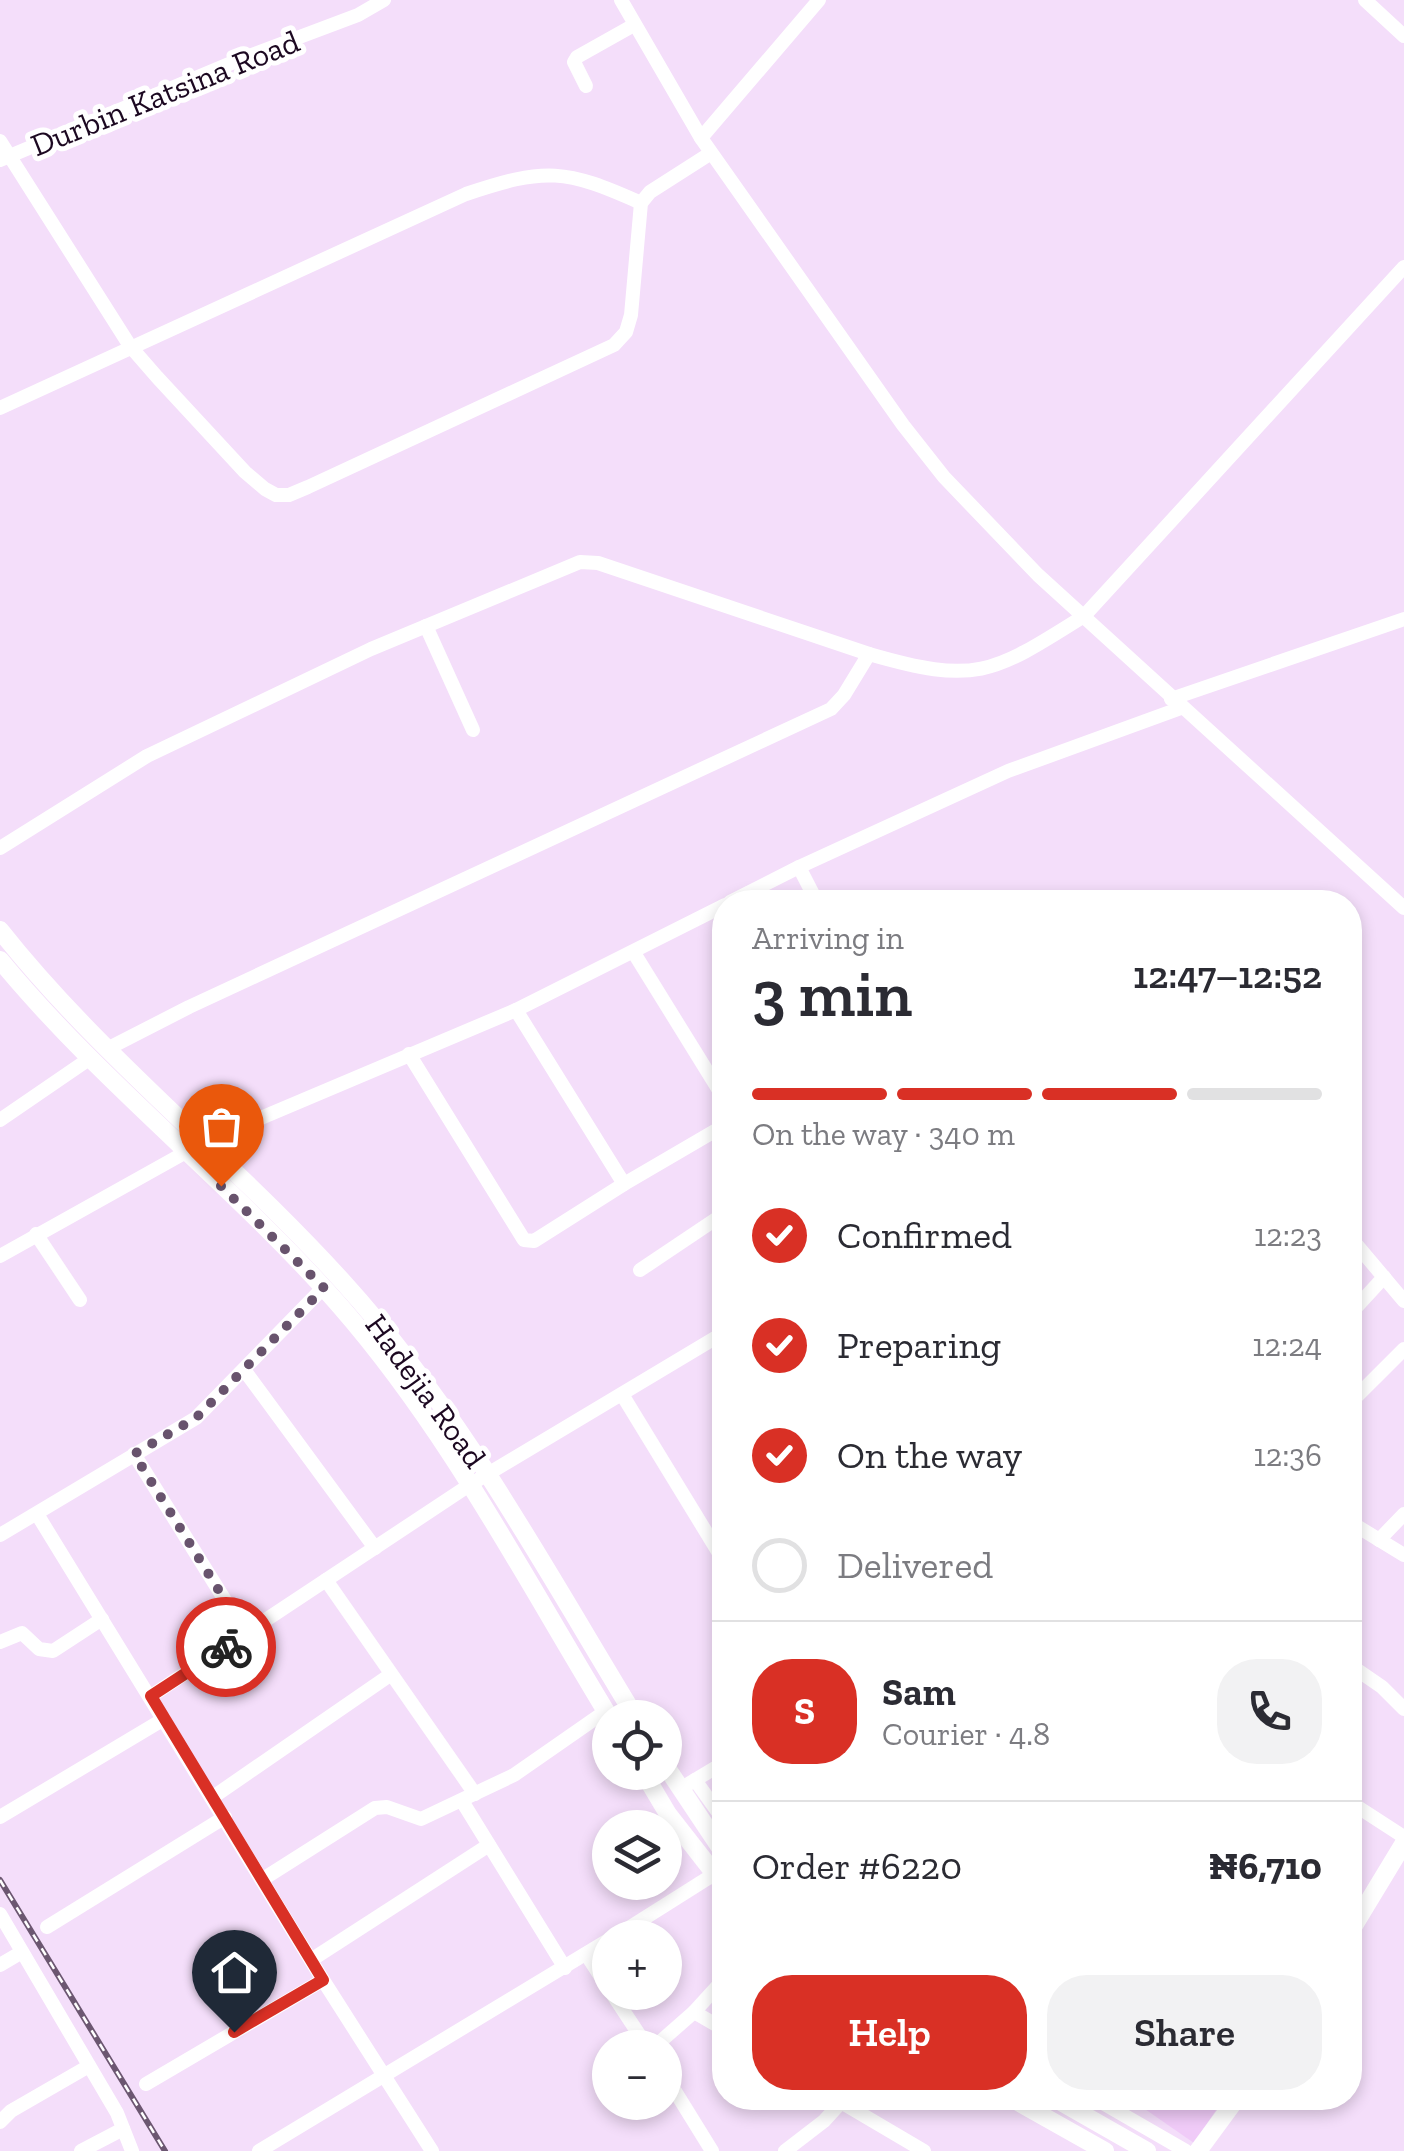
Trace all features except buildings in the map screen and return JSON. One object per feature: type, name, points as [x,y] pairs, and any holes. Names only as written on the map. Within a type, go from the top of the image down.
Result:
[{"type":"main road","name":"Hadejia Road","points":[[0,930],[107,1049],[345,1283],[406,1355],[600,1700]]},
{"type":"main road","name":"Hadejia Road","points":[[0,960],[89,1059],[324,1288],[479,1480],[624,1700]]},
{"type":"main road","points":[[682,1784],[712,1833]]},
{"type":"main road","points":[[671,1810],[687,1790]]},
{"type":"main road","points":[[682,1832],[712,1870]]},
{"type":"main road","points":[[1362,1912],[1404,1840]]},
{"type":"main road","points":[[1032,2110],[1105,2151]]},
{"type":"main road","points":[[1075,2110],[1147,2151]]},
{"type":"main road","points":[[1198,2151],[1228,2110]]},
{"type":"street","name":"Durbin Katsina Road","points":[[4,158],[241,59],[358,15],[384,0]]},
{"type":"street","points":[[620,0],[701,138],[944,478],[1038,575],[1404,908]]},
{"type":"street","points":[[701,138],[819,0]]},
{"type":"street","points":[[1364,0],[1404,36]]},
{"type":"street","points":[[586,86],[574,62],[577,56],[634,25]]},
{"type":"street","points":[[0,141],[4,158],[130,346],[245,472],[276,496],[289,495],[614,345],[626,332],[632,315],[641,203],[650,192],[712,153]]},
{"type":"street","points":[[0,408],[466,194],[500,182],[532,175],[559,175],[590,180],[641,203]]},
{"type":"street","points":[[0,848],[147,756],[426,626],[580,562],[598,563],[909,666],[964,673],[990,669],[1032,649],[1084,616],[1404,267]]},
{"type":"street","points":[[755,890],[1008,771],[1404,619]]},
{"type":"street","points":[[426,626],[473,730]]},
{"type":"street","points":[[1383,626],[1404,632]]},
{"type":"street","points":[[107,1049],[830,708],[844,695],[869,654]]},
{"type":"street","points":[[799,867],[811,890]]},
{"type":"street","points":[[0,1256],[204,1142],[516,1010],[712,912]]},
{"type":"street","points":[[634,953],[712,1079]]},
{"type":"street","points":[[516,1010],[624,1184]]},
{"type":"street","points":[[409,1054],[524,1240],[534,1241],[712,1132]]},
{"type":"street","points":[[0,1120],[89,1059]]},
{"type":"street","points":[[640,1270],[712,1222]]},
{"type":"street","points":[[36,1234],[80,1300]]},
{"type":"street","points":[[1362,1251],[1404,1301]]},
{"type":"street","points":[[1362,1301],[1384,1277]]},
{"type":"street","points":[[0,1535],[196,1418],[324,1288]]},
{"type":"street","points":[[151,1696],[479,1480],[712,1341]]},
{"type":"street","points":[[1362,1391],[1404,1349]]},
{"type":"street","points":[[245,1371],[375,1548]]},
{"type":"street","points":[[623,1396],[712,1542]]},
{"type":"street","points":[[134,1454],[246,1634]]},
{"type":"street","points":[[37,1514],[432,2151]]},
{"type":"street","points":[[1380,1540],[1404,1514]]},
{"type":"street","points":[[1362,1529],[1404,1555]]},
{"type":"street","points":[[326,1580],[469,1797],[489,1845],[565,1968]]},
{"type":"street","points":[[0,1642],[22,1632],[39,1649],[52,1652],[102,1618]]},
{"type":"street","points":[[1362,1673],[1382,1686],[1404,1709]]},
{"type":"street","points":[[213,1797],[390,1674]]},
{"type":"street","points":[[0,1817],[164,1718]]},
{"type":"street","points":[[263,1879],[375,1808],[387,1807],[421,1819],[514,1775],[592,1724]]},
{"type":"street","points":[[712,1772],[687,1790],[712,1811]]},
{"type":"street","points":[[1362,1810],[1404,1840]]},
{"type":"street","points":[[47,1927],[225,1818]]},
{"type":"street","points":[[311,1960],[489,1845]]},
{"type":"street","points":[[645,1920],[712,1884]]},
{"type":"street","points":[[0,1914],[90,2066],[132,2151]]},
{"type":"street","points":[[259,2151],[592,1950]]},
{"type":"street","points":[[0,1965],[22,1952]]},
{"type":"street","points":[[586,1954],[592,1963]]},
{"type":"street","points":[[146,2084],[323,1980]]},
{"type":"street","points":[[672,2030],[712,1992]]},
{"type":"street","points":[[694,2012],[712,2022]]},
{"type":"street","points":[[0,2122],[11,2111],[90,2066]]},
{"type":"street","points":[[682,2102],[712,2151]]},
{"type":"street","points":[[785,2151],[824,2121],[832,2110]]},
{"type":"street","points":[[858,2110],[924,2151]]},
{"type":"street","points":[[1115,2110],[1186,2151]]},
{"type":"street","points":[[80,2151],[123,2129]]},
{"type":"shaded area","points":[[1146,2110],[1216,2110],[1194,2143]]},
{"type":"railway","points":[[0,1880],[165,2151]]},
{"type":"way so far","points":[[221,1186],[324,1288],[196,1418],[134,1454],[246,1634],[226,1647]]},
{"type":"route","points":[[226,1647],[151,1696],[323,1980],[234,2032]]}]
